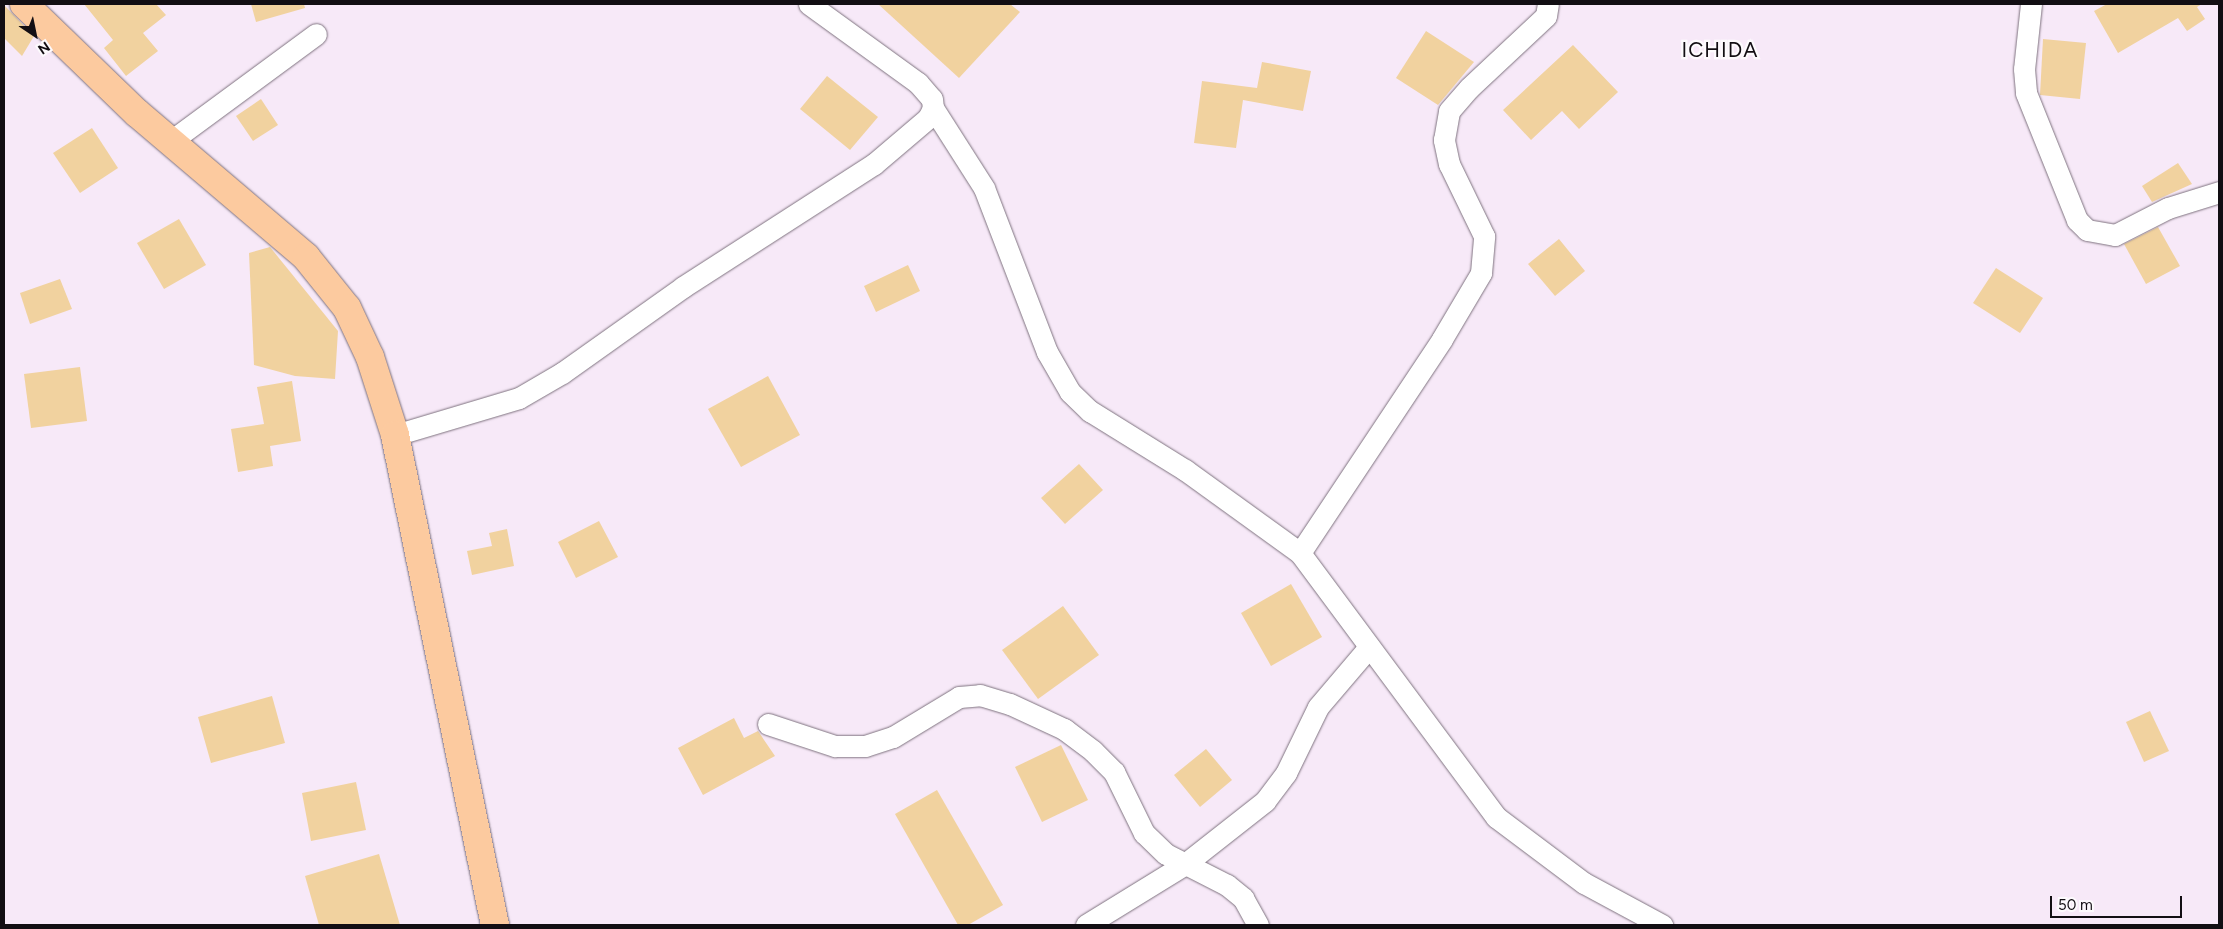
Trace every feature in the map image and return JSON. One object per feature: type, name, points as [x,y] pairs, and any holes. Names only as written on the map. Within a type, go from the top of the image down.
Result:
[{"type":"main road","points":[[24,4],[171,142],[306,257],[347,308],[370,357],[395,435],[495,925]]},
{"type":"street","points":[[809,4],[918,83],[932,99],[934,108],[984,188],[1047,352],[1070,392],[1090,411],[1185,470],[1300,553],[1496,817],[1584,883],[1662,925]]},
{"type":"street","points":[[1300,553],[1481,273],[1484,236],[1449,164],[1444,140],[1450,112],[1469,88],[1546,16],[1548,4]]},
{"type":"street","points":[[2031,4],[2024,69],[2026,92],[2077,220],[2087,230],[2115,234],[2182,202],[2219,192]]},
{"type":"street","points":[[171,142],[316,34]]},
{"type":"street","points":[[395,435],[519,398],[562,373],[683,287],[874,164],[928,118],[934,108]]},
{"type":"street","points":[[1086,925],[1184,864],[1265,801],[1286,773],[1318,707],[1369,647]]},
{"type":"street","points":[[768,724],[834,746],[865,746],[893,737],[959,697],[980,695],[1010,704],[1064,729],[1093,751],[1114,772],[1144,833],[1166,854],[1227,885],[1243,898],[1258,925]]},
{"type":"building","points":[[84,4],[156,4],[166,15],[143,33],[158,51],[126,76],[104,48],[113,40]]},
{"type":"building","points":[[251,4],[304,4],[305,8],[256,22]]},
{"type":"building","points":[[878,4],[1010,4],[1020,12],[959,78]]},
{"type":"building","points":[[2107,4],[2202,4],[2197,7],[2205,19],[2187,31],[2178,18],[2118,53],[2094,11]]},
{"type":"building","points":[[4,5],[34,36],[22,56],[4,38]]},
{"type":"building","points":[[1426,31],[1474,62],[1438,105],[1396,78]]},
{"type":"building","points":[[2043,39],[2086,43],[2080,99],[2040,95]]},
{"type":"building","points":[[1573,45],[1618,92],[1579,129],[1562,111],[1531,140],[1503,110]]},
{"type":"building","points":[[1262,62],[1311,71],[1303,111],[1243,100],[1236,148],[1194,143],[1202,81],[1257,88]]},
{"type":"building","points":[[827,76],[878,117],[850,150],[800,109]]},
{"type":"building","points":[[261,99],[278,125],[253,141],[236,116]]},
{"type":"building","points":[[92,128],[118,168],[80,193],[53,153]]},
{"type":"building","points":[[2178,163],[2192,184],[2152,202],[2142,186]]},
{"type":"building","points":[[179,219],[206,265],[164,289],[137,243]]},
{"type":"building","points":[[2158,227],[2180,266],[2146,284],[2124,244]]},
{"type":"building","points":[[1559,239],[1585,271],[1555,296],[1528,264]]},
{"type":"building","points":[[270,247],[338,331],[335,379],[295,376],[254,365],[249,253]]},
{"type":"building","points":[[908,265],[920,291],[876,312],[864,286]]},
{"type":"building","points":[[1996,268],[2043,298],[2020,333],[1973,303]]},
{"type":"building","points":[[60,279],[72,309],[30,324],[20,293]]},
{"type":"building","points":[[80,367],[87,421],[31,428],[24,374]]},
{"type":"building","points":[[768,376],[800,435],[741,467],[708,409]]},
{"type":"building","points":[[292,381],[301,441],[270,446],[273,466],[238,472],[231,429],[264,424],[257,387]]},
{"type":"building","points":[[1079,464],[1103,490],[1065,524],[1041,498]]},
{"type":"building","points":[[599,521],[618,557],[576,578],[558,542]]},
{"type":"building","points":[[507,529],[514,566],[472,575],[467,551],[492,546],[489,533]]},
{"type":"building","points":[[1291,584],[1322,637],[1271,666],[1241,613]]},
{"type":"building","points":[[1063,606],[1099,655],[1038,699],[1002,650]]},
{"type":"building","points":[[272,696],[285,743],[211,763],[198,717]]},
{"type":"building","points":[[2150,711],[2169,751],[2144,762],[2126,722]]},
{"type":"building","points":[[734,718],[744,738],[758,731],[775,756],[703,795],[678,748]]},
{"type":"building","points":[[1061,745],[1088,800],[1042,822],[1015,767]]},
{"type":"building","points":[[1206,749],[1232,780],[1200,807],[1174,775]]},
{"type":"building","points":[[356,782],[366,830],[311,841],[302,793]]},
{"type":"building","points":[[937,790],[1003,905],[968,925],[958,925],[895,814]]},
{"type":"building","points":[[379,854],[400,925],[319,925],[305,876]]},
{"type":"district","name":"ICHIDA","points":[[1720,50]]}]
